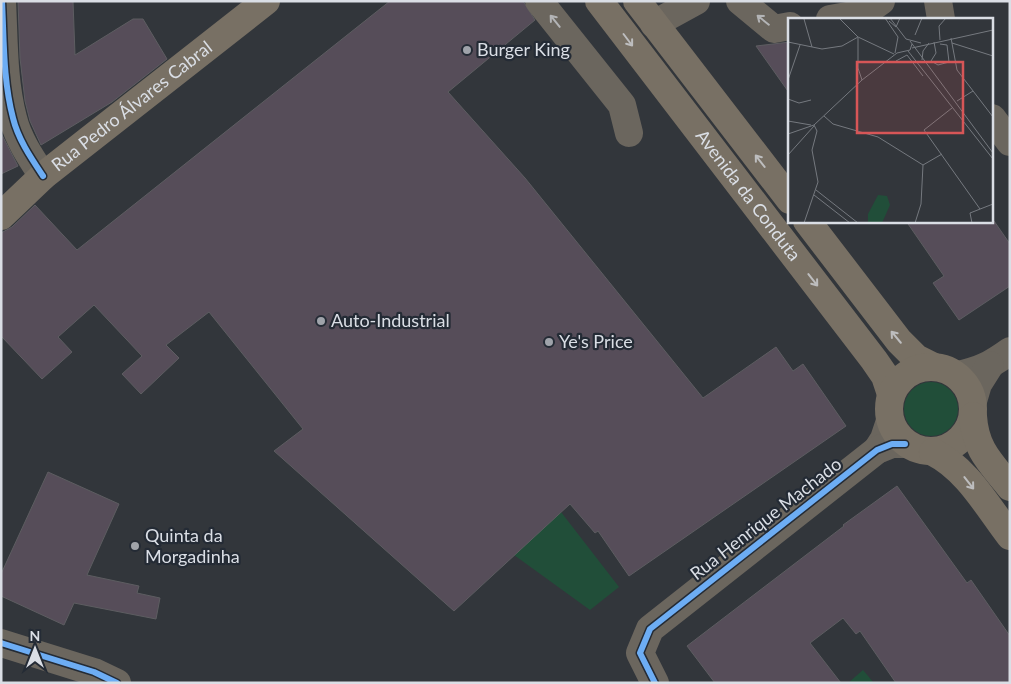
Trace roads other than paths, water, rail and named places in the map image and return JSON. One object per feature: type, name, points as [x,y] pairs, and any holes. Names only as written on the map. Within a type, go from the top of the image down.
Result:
[{"type":"main road","name":"Rua Pedro Álvares Cabral","points":[[1,216],[43,176],[266,1]]},
{"type":"main road","name":"Avenida da Conduta","points":[[598,1],[874,360],[885,376],[890,394]]},
{"type":"main road","name":"Avenida da Conduta","points":[[637,1],[788,197]]},
{"type":"main road","name":"Avenida da Conduta","points":[[807,222],[900,341],[916,358],[945,371]]},
{"type":"main road","points":[[1010,487],[981,450],[974,434],[973,408],[967,388],[945,371],[920,368],[898,382],[890,394],[888,407],[890,421],[895,434],[905,444],[919,450],[933,452],[949,460],[962,473],[1010,536]]},
{"type":"main road","points":[[933,452],[947,449],[960,441],[968,430],[973,408]]},
{"type":"street","points":[[2,1],[5,63],[13,118],[27,153],[43,176]]},
{"type":"street","points":[[539,1],[622,104],[629,133]]},
{"type":"street","points":[[654,24],[696,1]]},
{"type":"street","points":[[740,1],[774,28],[788,26]]},
{"type":"street","points":[[836,18],[864,13],[881,1]]},
{"type":"street","points":[[938,1],[941,18]]},
{"type":"street","points":[[994,121],[1010,142]]},
{"type":"street","points":[[945,371],[974,372],[1000,358]]},
{"type":"street","points":[[973,408],[978,384],[1000,358]]},
{"type":"street","name":"Rua Henrique Machado","points":[[877,450],[884,439],[890,421]]},
{"type":"street","name":"Rua Henrique Machado","points":[[655,683],[640,653],[650,629],[877,450],[892,444],[905,444]]},
{"type":"street","points":[[1,643],[94,672],[117,683]]},
{"type":"place","name":"Burger King","points":[[467,50]]},
{"type":"place","name":"Auto-Industrial","points":[[321,321]]},
{"type":"place","name":"Ye's Price","points":[[549,342]]},
{"type":"place","name":"Quinta da Morgadinha","points":[[135,546]]}]
